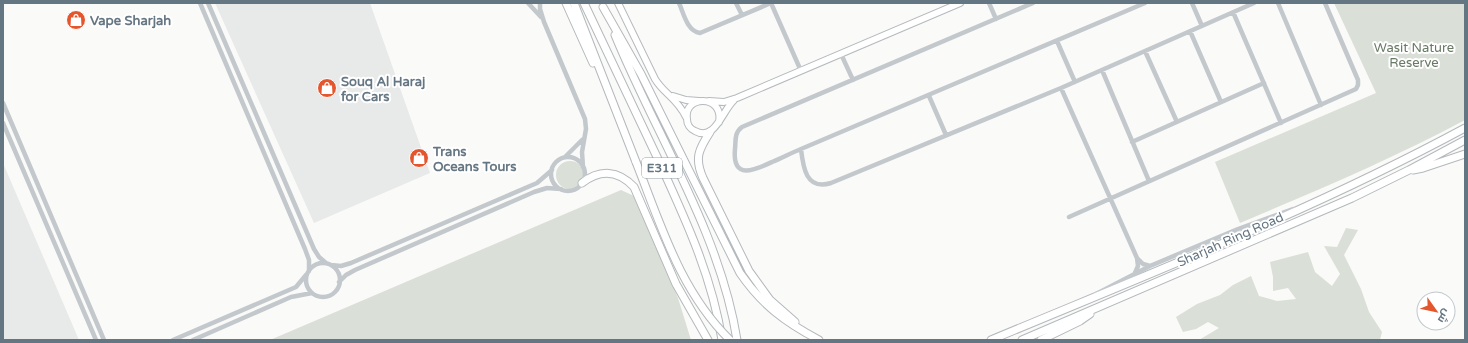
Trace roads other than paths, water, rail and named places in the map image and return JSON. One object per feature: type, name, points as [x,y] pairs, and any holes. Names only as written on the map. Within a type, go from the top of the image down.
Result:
[{"type":"highway","points":[[566,3],[594,65],[604,79]]},
{"type":"highway","points":[[574,3],[681,273],[704,311],[730,340]]},
{"type":"highway","name":"E311","points":[[584,3],[665,176],[698,252],[712,296],[722,340]]},
{"type":"highway","points":[[602,5],[641,74],[740,273],[756,294],[775,313],[797,328],[819,340]]},
{"type":"highway","name":"E311","points":[[602,5],[625,60],[706,234],[726,291],[737,340]]},
{"type":"highway","name":"Sharjah Ring Road","points":[[992,340],[1219,245],[1405,160],[1465,128]]},
{"type":"highway","points":[[710,132],[700,148],[698,158],[699,167],[743,260],[755,281],[770,300],[788,317],[819,340]]},
{"type":"highway","name":"Sharjah Ring Road","points":[[1022,340],[1333,206],[1409,170],[1465,140]]},
{"type":"highway","points":[[1409,170],[1422,168],[1465,154]]},
{"type":"highway","points":[[582,183],[589,178],[605,173],[621,176],[634,187],[676,284],[708,340]]},
{"type":"highway","points":[[1041,340],[1080,321],[1098,308]]},
{"type":"main road","points":[[618,3],[655,79],[661,88],[680,105],[688,125],[694,131],[702,133],[710,132],[715,128],[727,108],[737,98]]},
{"type":"main road","points":[[670,95],[686,100],[699,101],[724,102],[737,98],[960,3]]},
{"type":"main road","points":[[686,117],[689,108],[699,101]]},
{"type":"main road","points":[[709,101],[718,110],[719,122]]},
{"type":"street","points":[[200,3],[305,249],[308,260],[307,287],[312,293],[322,297],[331,294],[338,287],[338,272],[319,257],[314,249],[208,3]]},
{"type":"street","points":[[528,3],[544,22]]},
{"type":"street","points":[[339,282],[346,275],[355,270],[541,190],[548,188],[574,190],[582,183],[585,175],[582,152],[586,124],[584,114],[544,22],[540,9],[540,3]]},
{"type":"street","points":[[679,3],[689,26],[697,33],[703,32],[771,3],[801,71]]},
{"type":"street","points":[[736,3],[742,16]]},
{"type":"street","points":[[989,3],[996,19]]},
{"type":"street","points":[[1033,3],[749,124],[740,132],[736,142],[734,157],[736,164],[742,169],[749,171],[929,96],[1145,3]]},
{"type":"street","points":[[1192,3],[1202,26]]},
{"type":"street","points":[[801,149],[807,177],[816,183],[826,184],[1061,88],[1254,3]]},
{"type":"street","points":[[1278,3],[1321,105]]},
{"type":"street","points":[[1069,216],[1354,90],[1357,87],[1358,82],[1325,3]]},
{"type":"street","points":[[1233,12],[1281,123]]},
{"type":"street","points":[[1190,31],[1221,102]]},
{"type":"street","points":[[1057,41],[1074,82]]},
{"type":"street","points":[[1146,51],[1177,122]]},
{"type":"street","points":[[841,54],[853,80]]},
{"type":"street","points":[[1102,70],[1149,181]]},
{"type":"street","points":[[232,77],[235,79],[240,76]]},
{"type":"street","points":[[1132,142],[1264,83]]},
{"type":"street","points":[[1061,88],[1137,258],[1138,266],[1135,273]]},
{"type":"street","points":[[929,96],[946,135]]},
{"type":"street","points":[[3,104],[104,340]]},
{"type":"street","points":[[3,123],[96,340]]},
{"type":"street","points":[[561,189],[554,184],[551,175],[552,170],[556,162],[565,158],[584,138]]},
{"type":"street","points":[[565,158],[576,159],[583,167]]},
{"type":"street","points":[[173,340],[296,287],[316,264],[346,265],[537,183],[552,170]]},
{"type":"street","points":[[1082,302],[1150,266],[1238,229],[1304,206]]},
{"type":"street","points":[[1137,258],[1143,264],[1150,266]]},
{"type":"street","points":[[193,340],[291,297],[312,293]]},
{"type":"place","name":"Vape Sharjah","points":[[76,20]]},
{"type":"place","name":"Souq Al Haraj for Cars","points":[[327,88]]},
{"type":"place","name":"Trans Oceans Tours","points":[[419,158]]},
{"type":"park label","name":"Wasit Nature Reserve","points":[[1414,54]]}]
